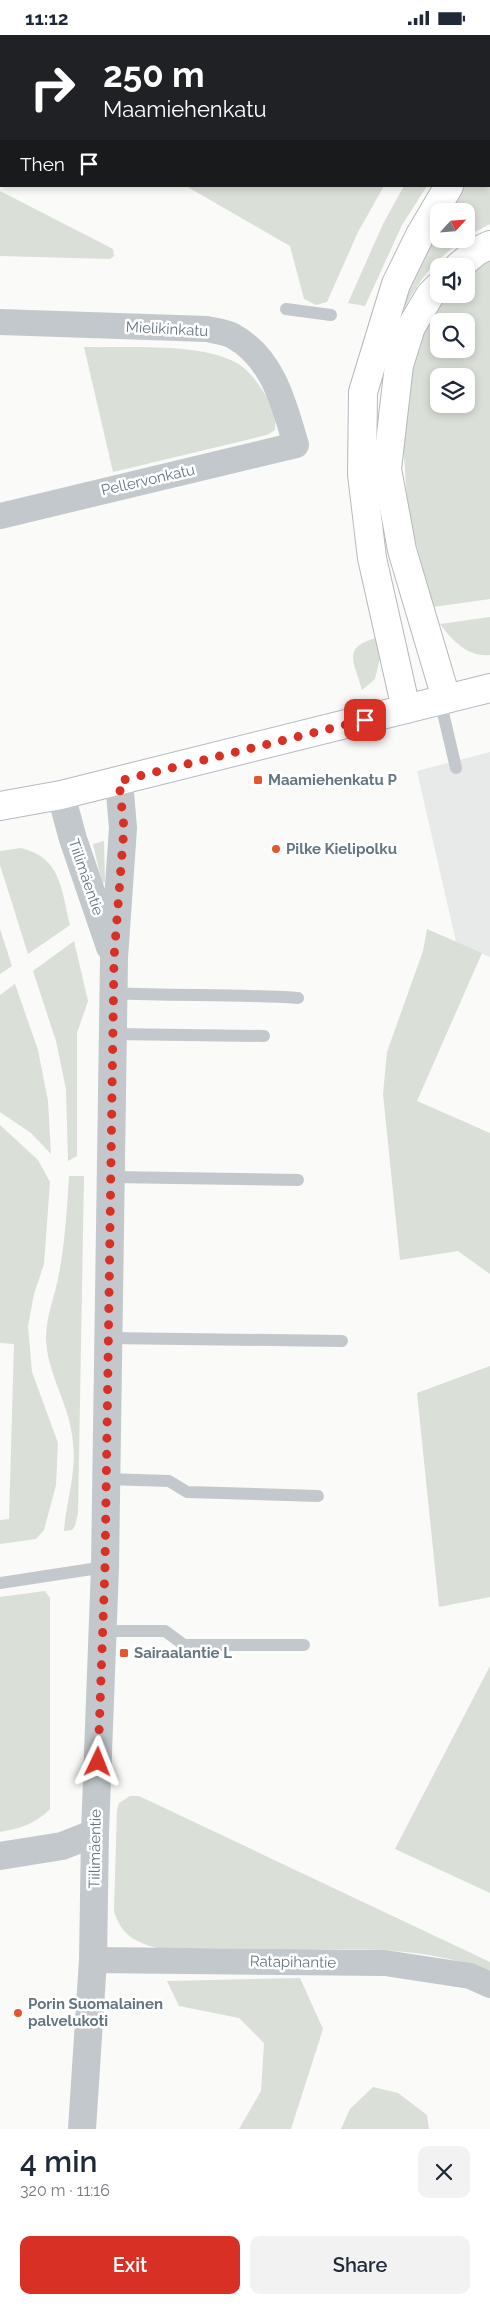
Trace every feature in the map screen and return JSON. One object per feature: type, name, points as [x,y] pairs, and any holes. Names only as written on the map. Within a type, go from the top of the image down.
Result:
[{"type":"main road","points":[[406,709],[372,557],[362,474],[363,392],[396,284],[420,235],[448,187]]},
{"type":"main road","points":[[469,258],[477,251],[490,245]]},
{"type":"main road","points":[[430,295],[411,327],[399,365],[387,469],[402,550],[443,699]]},
{"type":"main road","points":[[0,806],[61,795],[490,688]]},
{"type":"street","name":"Mielikinkatu","points":[[0,322],[206,329],[232,335],[248,346],[270,372],[281,395],[296,445]]},
{"type":"street","name":"Pellervonkatu","points":[[0,516],[296,445]]},
{"type":"street","name":"Tiilimäentie","points":[[81,2128],[93,1960],[95,1833],[105,1567],[113,993],[124,828],[119,781]]},
{"type":"street","name":"Tiilimäentie","points":[[61,795],[73,839],[114,958]]},
{"type":"street","points":[[0,1856],[62,1846],[95,1833]]},
{"type":"street","name":"Ratapihantie","points":[[93,1960],[385,1963],[470,1976],[490,1985]]},
{"type":"lane","points":[[286,309],[331,315]]},
{"type":"lane","points":[[443,699],[456,768]]},
{"type":"lane","points":[[113,993],[204,996],[246,995],[298,998]]},
{"type":"lane","points":[[113,1034],[264,1036]]},
{"type":"lane","points":[[111,1177],[298,1180]]},
{"type":"lane","points":[[108,1338],[342,1341]]},
{"type":"lane","points":[[106,1479],[169,1481],[187,1492],[318,1496]]},
{"type":"lane","points":[[0,1583],[105,1567]]},
{"type":"lane","points":[[103,1631],[165,1631],[184,1645],[304,1645]]},
{"type":"shaded area","points":[[188,187],[383,187],[358,232],[327,302],[316,305],[304,299],[290,246]]},
{"type":"shaded area","points":[[403,187],[426,187],[402,225],[365,306],[348,303],[383,224]]},
{"type":"shaded area","points":[[464,187],[490,187],[490,224],[475,232],[475,203],[454,203]]},
{"type":"shaded area","points":[[0,191],[113,249],[114,256],[110,259],[0,256]]},
{"type":"shaded area","points":[[430,246],[430,248],[453,248],[441,258],[430,258],[430,270],[415,289],[403,311],[397,308]]},
{"type":"shaded area","points":[[490,258],[490,599],[433,607],[408,513],[402,430],[411,362],[430,322],[430,358],[475,358],[475,313],[434,313],[440,303],[475,303],[475,269]]},
{"type":"shaded area","points":[[84,347],[180,349],[200,351],[233,361],[246,370],[263,391],[272,410],[275,430],[267,435],[113,472]]},
{"type":"shaded area","points":[[490,617],[490,655],[474,653],[461,647],[440,624]]},
{"type":"shaded area","points":[[379,637],[380,658],[375,679],[362,690],[353,656],[359,645]]},
{"type":"shaded area","points":[[490,752],[490,957],[456,942],[417,771]]},
{"type":"shaded area","points":[[104,841],[105,882],[102,883],[93,844]]},
{"type":"shaded area","points":[[21,848],[45,859],[58,877],[70,925],[28,954],[0,865],[0,851]]},
{"type":"shaded area","points":[[0,929],[12,966],[0,974]]},
{"type":"shaded area","points":[[427,929],[482,953],[417,1101],[490,1133],[490,1274],[458,1251],[400,1260],[383,1094],[387,1052],[423,951]]},
{"type":"shaded area","points":[[74,941],[88,1001],[77,1033],[77,1156],[68,1161],[66,1089],[56,1041],[33,971]]},
{"type":"shaded area","points":[[15,984],[38,1050],[48,1101],[51,1154],[31,1133],[0,1112],[0,995]]},
{"type":"shaded area","points":[[0,1125],[38,1160],[50,1182],[44,1264],[34,1294],[28,1326],[32,1372],[58,1443],[56,1485],[44,1530],[36,1539],[0,1544],[0,1520],[9,1519],[14,1344],[0,1343]]},
{"type":"shaded area","points":[[69,1176],[84,1176],[78,1513],[72,1530],[64,1531],[72,1481],[73,1444],[65,1406],[49,1362],[46,1338],[47,1322],[63,1250]]},
{"type":"shaded area","points":[[490,1366],[490,1597],[439,1607],[417,1393]]},
{"type":"shaded area","points":[[45,1591],[50,1598],[50,1809],[27,1825],[0,1832],[0,1597]]},
{"type":"shaded area","points":[[490,1666],[490,1893],[395,1849]]},
{"type":"shaded area","points":[[130,1796],[139,1796],[490,1962],[490,1972],[444,1958],[397,1951],[157,1948],[142,1943],[125,1932],[114,1911],[117,1810],[119,1803]]},
{"type":"shaded area","points":[[300,1978],[323,2029],[291,2129],[239,2129],[261,2091],[264,2043],[239,2018],[179,2006],[167,1981]]},
{"type":"shaded area","points":[[373,2087],[398,2093],[427,2115],[429,2129],[341,2129],[350,2109]]},
{"type":"place","name":"Maamiehenkatu P","points":[[258,780]]},
{"type":"place","name":"Pilke Kielipolku","points":[[276,849]]},
{"type":"place","name":"Sairaalantie L","points":[[124,1653]]},
{"type":"place","name":"Porin Suomalainen palvelukoti","points":[[18,2013]]},
{"type":"route","points":[[98,1762],[105,1567],[114,958],[124,828],[119,781],[365,720]]}]
